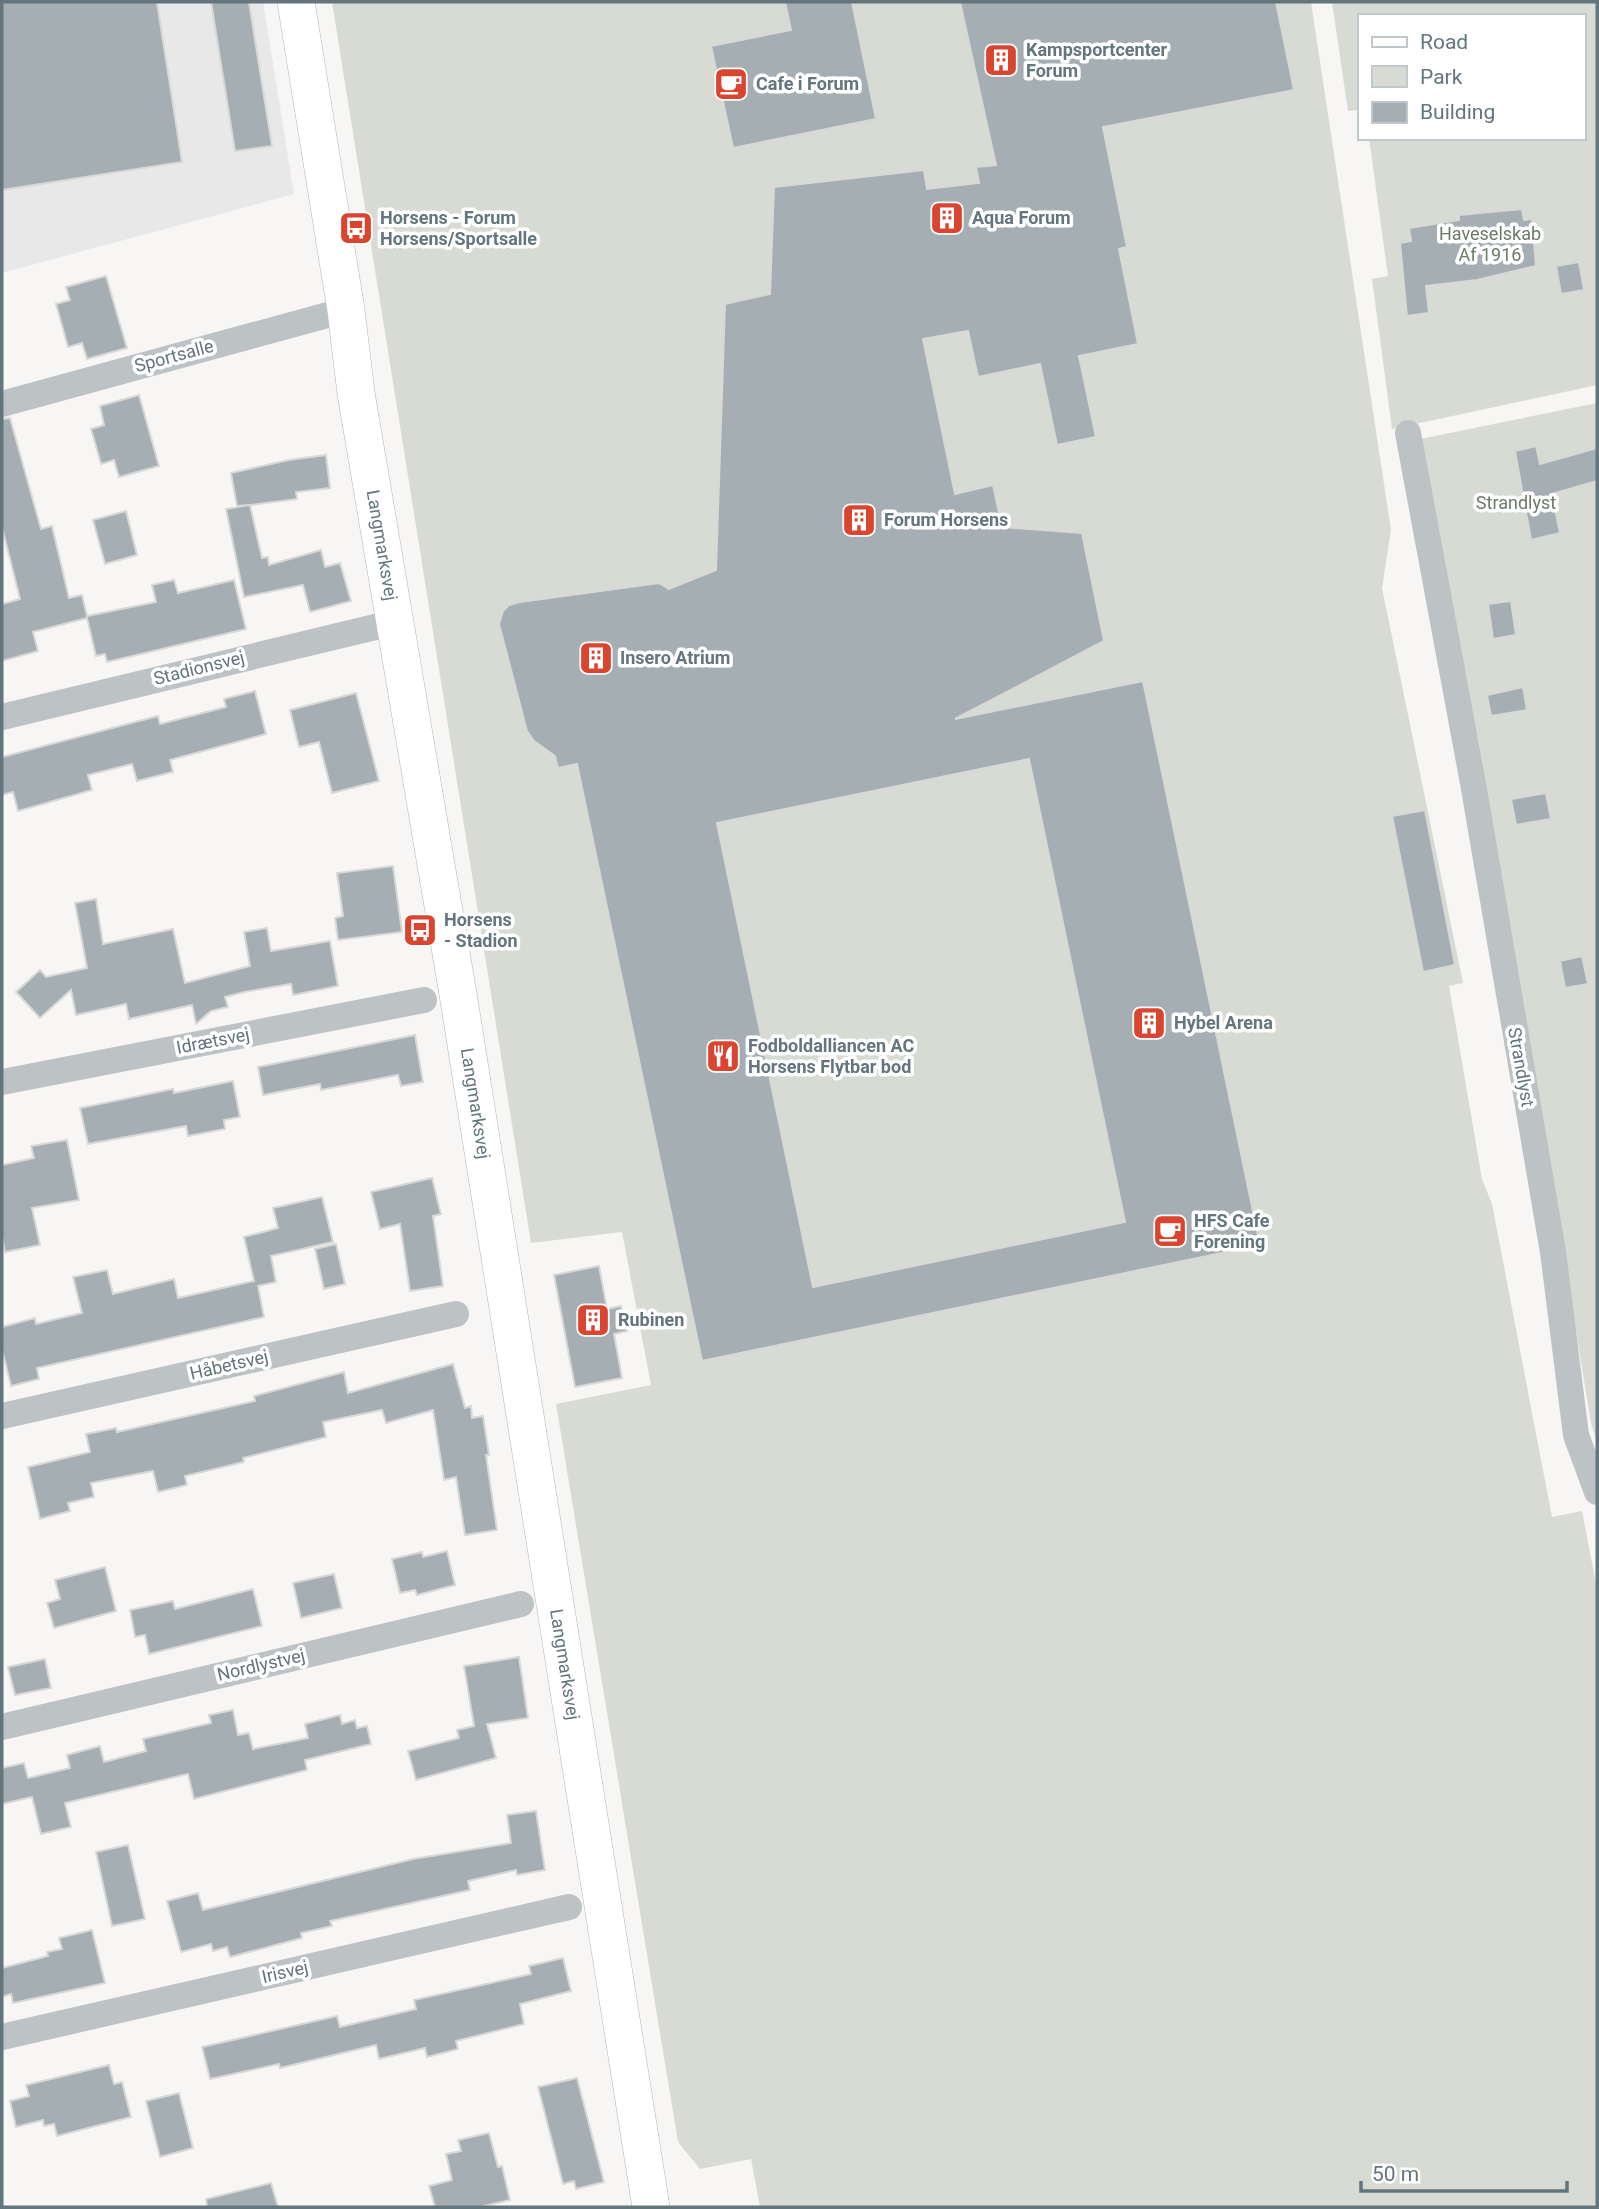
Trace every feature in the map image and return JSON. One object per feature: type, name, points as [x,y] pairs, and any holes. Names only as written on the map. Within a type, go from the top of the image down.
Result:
[{"type":"main road","name":"Langmarksvej","points":[[296,2],[346,310],[356,393],[396,622],[651,2207]]},
{"type":"street","name":"Sportsalle","points":[[2,404],[346,310]]},
{"type":"street","name":"Strandlyst","points":[[1408,433],[1473,783],[1550,1238],[1576,1435],[1597,1492]]},
{"type":"street","name":"Stadionsvej","points":[[2,717],[396,622]]},
{"type":"street","name":"Idrætsvej","points":[[2,1082],[424,1000]]},
{"type":"street","name":"Håbetsvej","points":[[2,1416],[456,1314]]},
{"type":"street","name":"Nordlystvej","points":[[2,1727],[521,1604]]},
{"type":"street","name":"Irisvej","points":[[2,2037],[569,1907]]},
{"type":"shaded area","points":[[2,2],[263,2],[294,194],[2,273]]},
{"type":"green space","points":[[332,2],[1311,2],[1391,530],[1382,588],[1463,983],[1449,986],[1482,1179],[1492,1204],[1552,1517],[1582,1511],[1597,1589],[1597,2207],[760,2207],[751,2159],[700,2169],[678,2142],[556,1404],[651,1385],[622,1232],[531,1243]]},
{"type":"green space","name":"Haveselskab Af 1916","points":[[1332,2],[1597,2],[1597,385],[1392,429],[1372,279],[1388,276],[1369,140],[1585,140],[1585,14],[1358,14],[1358,110],[1348,111]]},
{"type":"green space","name":"Strandlyst","points":[[1597,403],[1597,1442],[1591,1423],[1482,759],[1420,439]]},
{"type":"building","points":[[2,2],[157,2],[182,162],[2,190]]},
{"type":"building","points":[[211,2],[249,2],[272,146],[235,151]]},
{"type":"building","points":[[785,2],[852,2],[876,119],[733,148],[711,46],[791,30]]},
{"type":"building","points":[[960,2],[1276,2],[1294,90],[1103,127],[1127,247],[1119,249],[1138,344],[1079,356],[1096,437],[1057,445],[1040,364],[978,377],[968,331],[923,339],[955,494],[993,485],[1002,527],[1082,533],[1104,641],[955,719],[1143,681],[1260,1245],[702,1361],[577,764],[558,768],[555,756],[534,741],[527,731],[499,624],[503,611],[509,605],[520,602],[659,583],[669,589],[716,570],[725,304],[770,294],[774,187],[924,170],[927,189],[979,183],[976,167],[996,165]],"holes":[[[1029,759],[1125,1222],[813,1287],[717,823]]]},
{"type":"building","points":[[1522,209],[1524,220],[1532,219],[1536,266],[1477,280],[1426,286],[1429,313],[1407,316],[1400,243],[1411,241],[1409,228],[1459,220],[1459,215]]},
{"type":"building","points":[[1579,262],[1584,290],[1561,294],[1556,266]]},
{"type":"building","points":[[106,276],[127,348],[87,359],[82,343],[68,347],[56,304],[70,300],[66,287]]},
{"type":"building","points":[[139,395],[159,466],[119,477],[114,460],[101,464],[91,429],[104,425],[100,406]]},
{"type":"building","points":[[10,418],[41,529],[52,526],[69,598],[82,595],[87,616],[156,602],[152,585],[174,580],[178,593],[234,580],[246,629],[107,662],[105,654],[96,656],[87,618],[33,632],[38,651],[2,661],[2,604],[20,599],[2,527],[2,419]]},
{"type":"building","points":[[1536,446],[1540,464],[1597,448],[1597,481],[1552,494],[1560,533],[1531,540],[1515,451]]},
{"type":"building","points":[[326,455],[330,488],[296,492],[297,499],[250,505],[262,558],[268,557],[269,565],[321,550],[325,567],[340,563],[351,601],[310,612],[303,585],[244,597],[226,509],[249,505],[237,506],[231,473]]},
{"type":"building","points":[[126,511],[137,555],[105,564],[93,520]]},
{"type":"building","points":[[1511,601],[1516,635],[1493,639],[1488,604]]},
{"type":"building","points":[[1523,687],[1527,710],[1491,716],[1487,695]]},
{"type":"building","points":[[255,691],[266,734],[170,760],[173,772],[137,781],[132,764],[88,775],[92,790],[18,811],[13,792],[2,795],[2,757],[158,716],[160,724],[226,707],[224,699]]},
{"type":"building","points":[[356,693],[379,781],[332,793],[319,742],[299,747],[290,710]]},
{"type":"building","points":[[1546,793],[1551,819],[1516,825],[1511,799]]},
{"type":"building","points":[[1425,810],[1455,965],[1423,972],[1392,816]]},
{"type":"building","points":[[393,866],[402,932],[338,940],[335,918],[343,916],[337,873]]},
{"type":"building","points":[[96,899],[103,944],[173,929],[185,983],[250,966],[244,932],[267,928],[271,951],[330,941],[338,986],[293,995],[291,984],[225,997],[228,1007],[211,1011],[196,1024],[192,1005],[129,1019],[126,1004],[76,1015],[71,990],[40,1018],[16,992],[40,970],[46,977],[87,968],[75,903]]},
{"type":"building","points":[[1582,956],[1588,984],[1565,988],[1560,961]]},
{"type":"building","points":[[415,1035],[423,1082],[401,1086],[398,1075],[321,1090],[320,1084],[263,1095],[258,1067]]},
{"type":"building","points":[[233,1081],[240,1117],[224,1120],[225,1129],[188,1136],[186,1126],[88,1144],[80,1108],[173,1089],[174,1093]]},
{"type":"building","points":[[67,1140],[79,1200],[32,1208],[40,1245],[5,1252],[2,1236],[2,1165],[34,1158],[31,1146]]},
{"type":"building","points":[[432,1178],[441,1214],[433,1216],[443,1286],[410,1291],[400,1224],[380,1229],[371,1192]]},
{"type":"building","points":[[322,1197],[333,1242],[271,1256],[276,1282],[258,1286],[264,1317],[37,1368],[39,1379],[11,1386],[2,1349],[2,1327],[35,1318],[36,1324],[82,1313],[73,1277],[107,1270],[113,1294],[174,1279],[178,1298],[254,1281],[244,1237],[278,1228],[273,1208]]},
{"type":"building","points":[[336,1244],[345,1284],[324,1289],[315,1249]]},
{"type":"building","name":"Rubinen","points":[[599,1266],[607,1309],[621,1306],[627,1331],[614,1334],[622,1378],[575,1387],[554,1275]]},
{"type":"building","points":[[453,1364],[465,1408],[471,1406],[472,1418],[483,1416],[497,1530],[465,1535],[456,1477],[444,1480],[433,1410],[386,1423],[382,1410],[323,1422],[326,1437],[243,1458],[244,1462],[185,1476],[187,1485],[158,1492],[153,1471],[91,1483],[94,1497],[68,1503],[70,1511],[40,1519],[28,1467],[90,1452],[86,1434],[116,1428],[117,1432],[255,1401],[254,1396],[344,1372],[348,1393]]},
{"type":"building","points":[[447,1551],[455,1585],[417,1595],[415,1590],[400,1593],[392,1559],[422,1552],[423,1557]]},
{"type":"building","points":[[105,1567],[116,1611],[54,1628],[47,1603],[60,1599],[55,1580]]},
{"type":"building","points":[[334,1574],[342,1608],[301,1618],[293,1583]]},
{"type":"building","points":[[253,1589],[262,1626],[149,1654],[145,1635],[135,1637],[130,1610],[173,1601],[175,1609]]},
{"type":"building","points":[[519,1657],[528,1718],[487,1724],[496,1758],[416,1780],[408,1751],[459,1738],[457,1730],[474,1726],[464,1666]]},
{"type":"building","points":[[45,1659],[51,1688],[15,1695],[8,1667]]},
{"type":"building","points":[[233,1710],[238,1735],[249,1733],[253,1749],[308,1738],[305,1724],[340,1715],[342,1724],[355,1720],[357,1728],[367,1726],[371,1744],[305,1760],[307,1770],[194,1799],[188,1774],[65,1803],[71,1827],[41,1834],[32,1797],[2,1804],[2,1768],[24,1763],[28,1778],[70,1768],[67,1755],[100,1746],[104,1762],[146,1751],[143,1739],[211,1723],[209,1715]]},
{"type":"building","points":[[536,1811],[545,1870],[517,1875],[516,1870],[468,1881],[470,1890],[330,1921],[332,1926],[301,1933],[302,1938],[230,1957],[227,1947],[213,1951],[211,1944],[181,1952],[167,1901],[198,1893],[203,1910],[413,1859],[511,1843],[507,1815]]},
{"type":"building","points":[[128,1845],[145,1919],[112,1926],[96,1852]]},
{"type":"building","points":[[92,1930],[105,1983],[13,2003],[11,1994],[2,1997],[2,1968],[48,1956],[47,1952],[62,1949],[59,1938]]},
{"type":"building","points":[[563,1958],[571,1991],[520,2004],[524,2024],[456,2041],[458,2049],[427,2057],[425,2048],[379,2059],[376,2045],[280,2068],[279,2064],[210,2079],[202,2047],[337,2016],[340,2027],[416,2009],[414,2000],[531,1974],[529,1966]]},
{"type":"building","points":[[109,2065],[114,2084],[122,2082],[131,2117],[57,2136],[54,2124],[44,2126],[43,2120],[16,2127],[10,2101],[29,2096],[26,2085]]},
{"type":"building","points":[[577,2078],[604,2182],[576,2189],[574,2181],[563,2184],[538,2087]]},
{"type":"building","points":[[179,2093],[193,2148],[160,2157],[146,2101]]},
{"type":"building","points":[[489,2133],[498,2167],[502,2166],[510,2200],[480,2207],[435,2207],[429,2186],[452,2180],[446,2154],[461,2151],[458,2140]]},
{"type":"building","points":[[271,2183],[278,2207],[207,2207],[206,2199]]},
{"type":"place","name":"Kampsportcenter Forum","points":[[1001,60]]},
{"type":"place","name":"Cafe i Forum","points":[[731,84]]},
{"type":"place","name":"Aqua Forum","points":[[947,218]]},
{"type":"place","name":"Horsens - Forum Horsens/Sportsalle","points":[[356,228]]},
{"type":"place","name":"Forum Horsens","points":[[859,520]]},
{"type":"place","name":"Insero Atrium","points":[[596,658]]},
{"type":"place","name":"Horsens - Stadion","points":[[420,930]]},
{"type":"place","name":"Hybel Arena","points":[[1149,1023]]},
{"type":"place","name":"Fodboldalliancen AC Horsens Flytbar bod","points":[[723,1056]]},
{"type":"place","name":"HFS Cafe Forening","points":[[1170,1231]]},
{"type":"place","name":"Rubinen","points":[[593,1320]]}]
